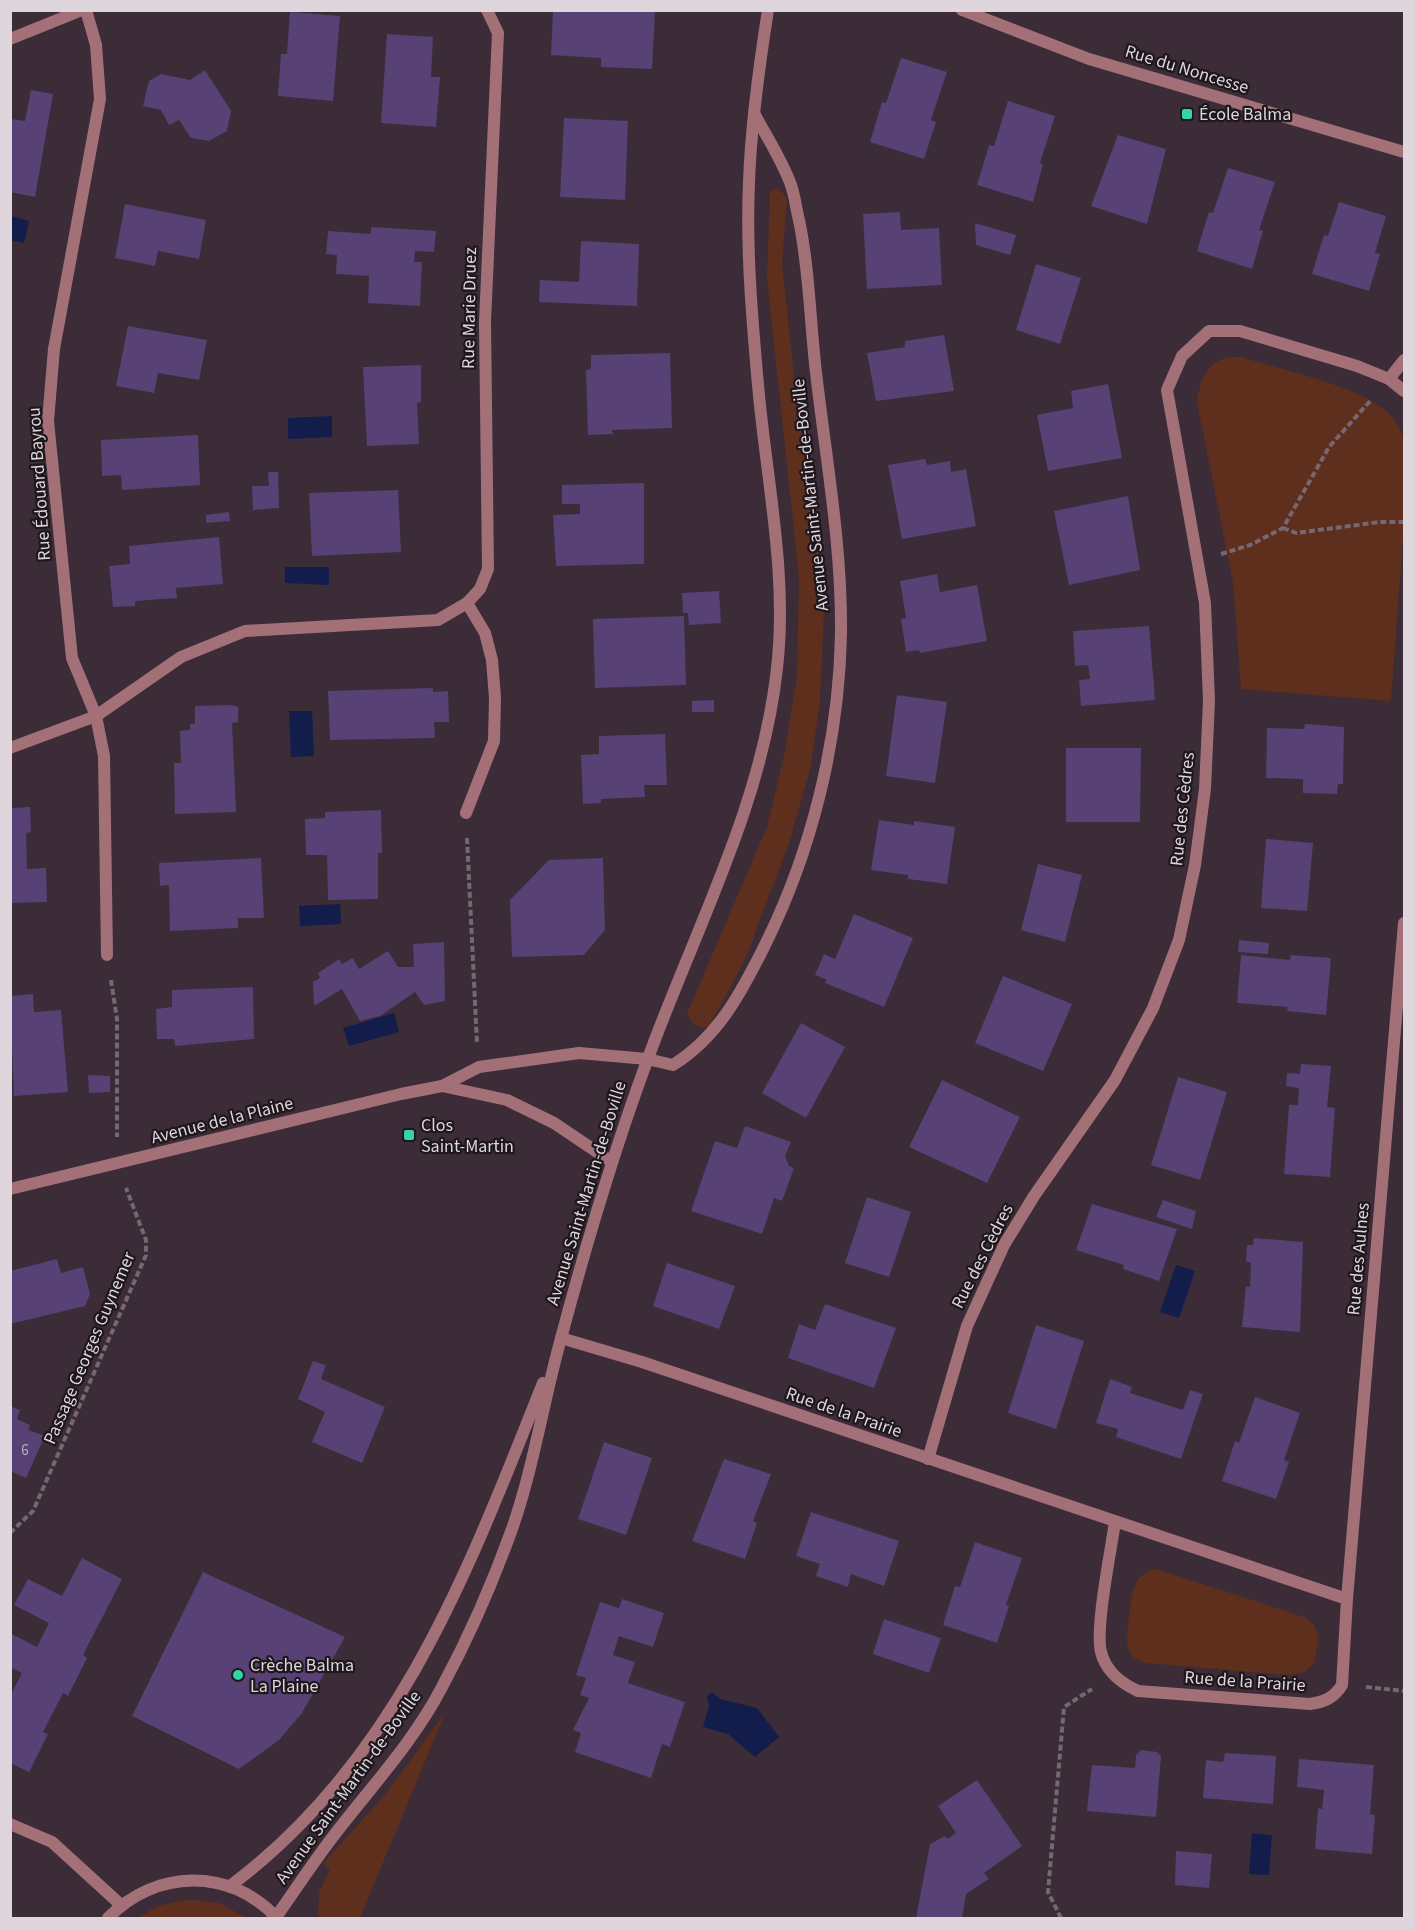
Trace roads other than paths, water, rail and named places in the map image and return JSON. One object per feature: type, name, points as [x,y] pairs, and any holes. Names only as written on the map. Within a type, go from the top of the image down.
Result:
[{"type":"street","points":[[10,39],[84,10]]},
{"type":"street","name":"Rue Édouard Bayrou","points":[[84,10],[96,45],[100,99],[54,349],[48,421],[72,658],[96,716],[104,756],[107,955]]},
{"type":"street","name":"Rue Marie Druez","points":[[10,748],[96,716],[181,657],[245,631],[438,620],[467,603],[480,589],[488,569],[485,322],[498,33],[487,10]]},
{"type":"street","name":"Avenue Saint-Martin-de-Boville","points":[[277,1918],[331,1838],[390,1765],[441,1690],[491,1581],[513,1525],[561,1338],[612,1162],[647,1059],[743,818],[768,733],[778,663],[779,592],[771,492],[758,388],[751,281],[749,184],[754,113],[768,10]]},
{"type":"street","name":"Rue du Noncesse","points":[[962,10],[1089,59],[1404,152]]},
{"type":"street","name":"Avenue Saint-Martin-de-Boville","points":[[647,1059],[673,1065],[696,1050],[718,1026],[753,970],[773,929],[801,860],[825,772],[835,708],[841,634],[836,538],[815,368],[806,256],[792,186],[754,113]]},
{"type":"street","name":"Rue des Cèdres","points":[[928,1459],[967,1326],[1004,1245],[1034,1196],[1120,1071],[1153,1008],[1179,940],[1195,865],[1205,789],[1209,700],[1205,603],[1167,390],[1182,356],[1209,331],[1240,331],[1357,366],[1389,379]]},
{"type":"street","points":[[1404,360],[1389,379],[1404,391]]},
{"type":"street","points":[[466,813],[494,741],[495,698],[492,660],[485,633],[467,603]]},
{"type":"street","name":"Rue des Aulnes","points":[[1347,1599],[1404,922]]},
{"type":"street","name":"Avenue de la Plaine","points":[[10,1190],[401,1094],[442,1086],[479,1067],[579,1053],[647,1059]]},
{"type":"street","name":"Avenue de la Plaine","points":[[442,1086],[507,1101],[554,1123],[612,1162]]},
{"type":"street","name":"Avenue Saint-Martin-de-Boville","points":[[230,1886],[271,1855],[324,1801],[367,1749],[414,1675],[489,1518],[561,1338]]},
{"type":"street","name":"Rue de la Prairie","points":[[561,1338],[1347,1599],[1342,1685],[1331,1697],[1310,1704],[1138,1691],[1125,1685],[1113,1675],[1101,1652],[1099,1637],[1114,1522]]},
{"type":"street","points":[[10,1824],[52,1842],[121,1905]]},
{"type":"street","points":[[108,1918],[121,1905],[154,1886],[192,1879],[230,1886],[252,1898],[277,1918]]},
{"type":"water","points":[[11,216],[29,221],[24,243],[11,240]]},
{"type":"water","points":[[332,416],[332,437],[288,439],[288,418]]},
{"type":"water","points":[[285,567],[329,567],[329,585],[285,583]]},
{"type":"water","points":[[289,711],[312,711],[314,756],[291,757]]},
{"type":"water","points":[[340,904],[341,924],[300,926],[299,906]]},
{"type":"water","points":[[394,1013],[399,1032],[349,1046],[343,1028]]},
{"type":"water","points":[[1176,1265],[1195,1271],[1179,1318],[1160,1312]]},
{"type":"water","points":[[712,1692],[720,1699],[757,1708],[779,1737],[755,1757],[728,1734],[703,1727],[709,1706],[707,1696]]},
{"type":"water","points":[[1252,1833],[1272,1835],[1269,1875],[1249,1874]]},
{"type":"place","name":"École Balma","points":[[1187,114]]},
{"type":"place","name":"Clos Saint-Martin","points":[[409,1135]]},
{"type":"place","name":"Crèche Balma La Plaine","points":[[238,1675]]}]
